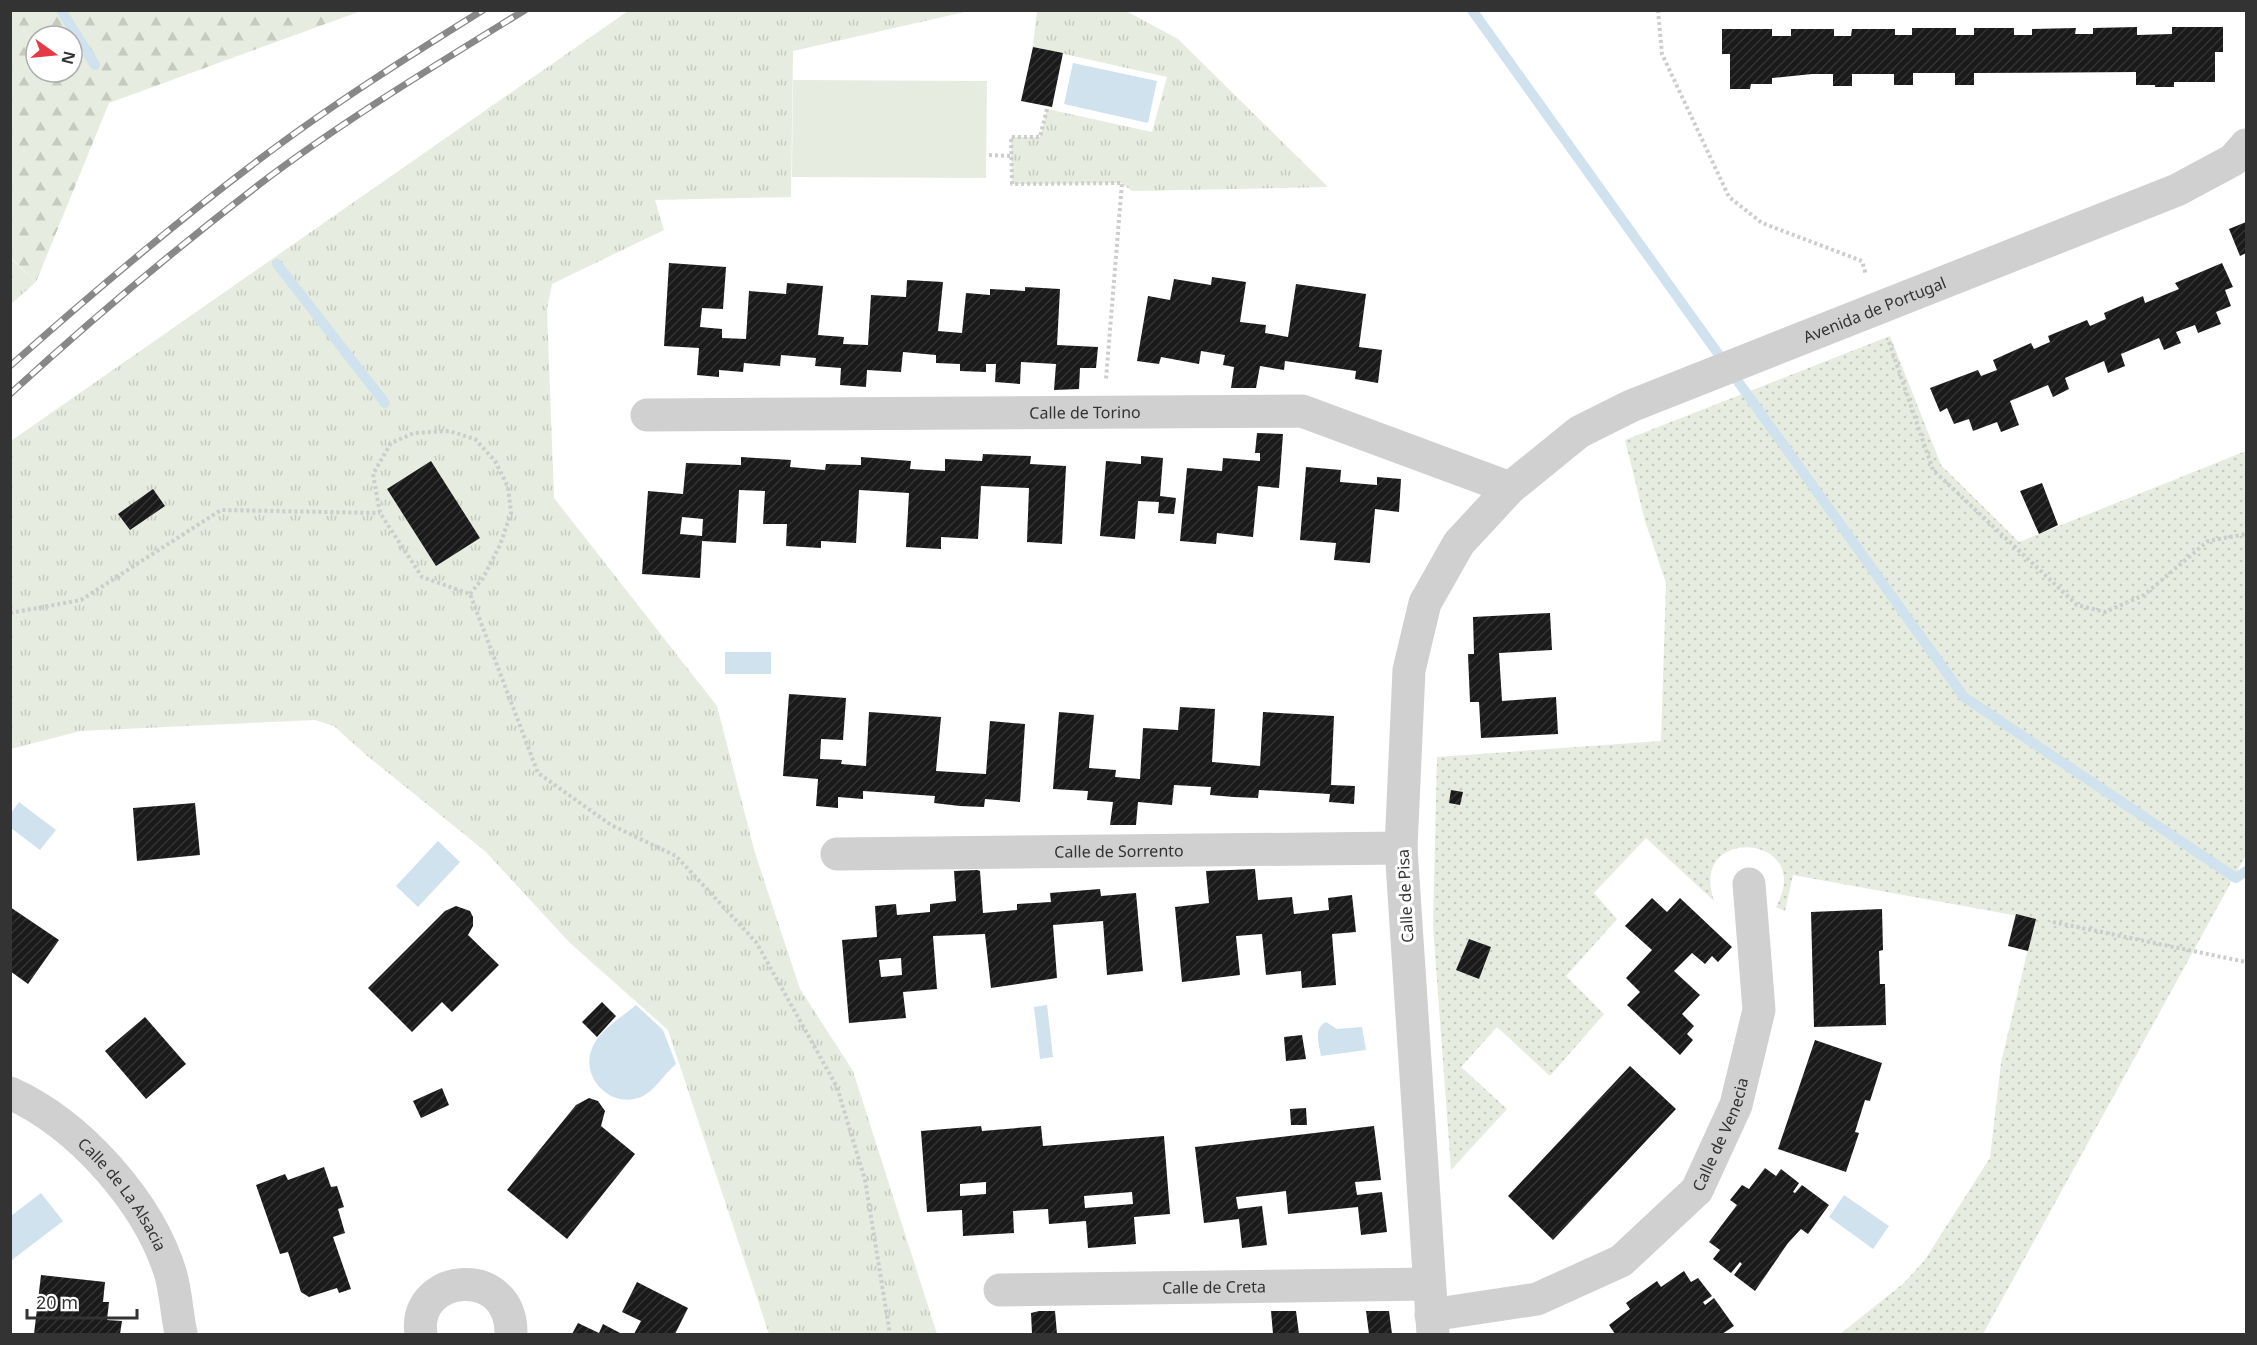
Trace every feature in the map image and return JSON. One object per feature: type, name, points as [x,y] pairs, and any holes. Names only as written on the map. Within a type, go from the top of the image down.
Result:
[{"type":"street","name":"Avenida de Portugal","points":[[1509,488],[1579,432],[1631,406],[2177,190],[2233,160],[2247,146]]},
{"type":"street","name":"Calle de Torino","points":[[647,415],[1302,411],[1509,488]]},
{"type":"street","name":"Calle de Pisa","points":[[1431,1311],[1401,848],[1409,670],[1425,603],[1459,543],[1509,488]]},
{"type":"street","name":"Calle de Sorrento","points":[[837,854],[1401,848]]},
{"type":"street","name":"Calle de Venecia","points":[[1431,1311],[1537,1299],[1621,1261],[1697,1190],[1736,1105],[1759,1010],[1749,884]]},
{"type":"street","name":"Calle de La Alsacia","points":[[10,1093],[30,1102],[88,1144],[140,1209],[171,1275],[181,1335]]},
{"type":"street","points":[[421,1335],[423,1313],[431,1300],[442,1290],[456,1284],[471,1284],[485,1288],[498,1296],[507,1309],[511,1335]]},
{"type":"street","name":"Calle de Creta","points":[[1000,1290],[1431,1311]]},
{"type":"path","points":[[1658,10],[1662,54],[1728,197],[1762,223],[1862,261],[1934,470],[2077,605],[2105,612],[2144,595],[2208,541],[2247,534]]},
{"type":"path","points":[[1047,109],[1040,137],[1011,136],[1012,184],[1122,183],[1103,412]]},
{"type":"path","points":[[989,155],[1011,156]]},
{"type":"path","points":[[449,431],[475,439],[495,461],[508,487],[511,513],[500,545],[483,578],[470,594],[422,578],[380,513],[373,474],[391,443],[414,433],[449,431]]},
{"type":"path","points":[[10,613],[81,600],[221,510],[380,513]]},
{"type":"path","points":[[470,594],[538,773],[611,825],[676,856],[756,942],[837,1087],[865,1180],[890,1335]]},
{"type":"path","points":[[2053,922],[2247,962]]},
{"type":"green space","points":[[11,10],[361,11],[109,103],[36,282],[11,258]]},
{"type":"green space","points":[[628,11],[969,11],[793,51],[791,197],[655,200],[664,230],[552,284],[547,309],[554,498],[717,706],[755,853],[800,989],[853,1071],[937,1334],[769,1334],[668,1030],[570,943],[485,851],[366,755],[334,726],[315,720],[80,731],[11,749],[11,441]]},
{"type":"green space","points":[[1037,11],[1126,11],[1178,39],[1328,187],[1132,191],[1121,183],[1012,184],[1011,137],[1040,137],[1047,109],[1152,132],[1167,77],[1033,47]]},
{"type":"green space","points":[[793,80],[987,81],[986,178],[792,177]]},
{"type":"green space","points":[[10,258],[36,282],[11,304],[10,304]]},
{"type":"green space","points":[[1890,336],[1941,465],[2019,542],[2246,451],[2246,855],[1983,1334],[1840,1334],[1904,1283],[1924,1261],[1990,1158],[2001,1063],[2035,919],[1793,875],[1785,911],[1776,907],[1784,883],[1780,864],[1767,852],[1750,847],[1733,849],[1718,859],[1711,876],[1714,901],[1646,838],[1594,893],[1617,919],[1566,976],[1604,1014],[1550,1076],[1497,1027],[1461,1067],[1507,1109],[1451,1170],[1433,926],[1437,757],[1661,741],[1666,583],[1645,521],[1625,440]]},
{"type":"water","points":[[1073,63],[1157,81],[1148,123],[1064,104]]},
{"type":"water","points":[[725,652],[771,652],[771,674],[725,674]]},
{"type":"water","points":[[19,802],[56,830],[40,850],[11,828],[11,813]]},
{"type":"water","points":[[438,841],[460,862],[418,907],[396,886]]},
{"type":"water","points":[[636,1005],[663,1030],[676,1064],[643,1096],[620,1099],[610,1095],[594,1079],[590,1069],[590,1058],[593,1046],[601,1034]]},
{"type":"water","points":[[1047,1005],[1053,1057],[1040,1059],[1034,1007]]},
{"type":"water","points":[[1326,1022],[1337,1029],[1362,1027],[1366,1050],[1321,1056],[1318,1032]]},
{"type":"water","points":[[41,1193],[63,1221],[12,1260],[11,1216]]},
{"type":"water","points":[[1844,1195],[1889,1226],[1873,1249],[1829,1217]]},
{"type":"building","points":[[2137,27],[2137,35],[2172,34],[2172,27],[2223,27],[2223,52],[2215,52],[2215,82],[2174,82],[2174,87],[2155,87],[2155,85],[2136,85],[2136,72],[1974,73],[1974,85],[1955,85],[1955,73],[1913,73],[1913,85],[1894,85],[1894,74],[1852,74],[1852,86],[1833,86],[1833,74],[1812,74],[1772,78],[1772,84],[1751,84],[1750,89],[1730,89],[1730,54],[1722,54],[1722,29],[1772,29],[1772,36],[1791,36],[1791,29],[1834,29],[1834,36],[1851,36],[1852,29],[1895,29],[1895,35],[1912,35],[1912,28],[1956,28],[1956,35],[1974,35],[1974,28],[2014,28],[2014,35],[2032,35],[2032,29],[2076,28],[2075,34],[2093,34],[2093,28]]},
{"type":"building","points":[[1033,47],[1063,53],[1052,107],[1021,101]]},
{"type":"building","points":[[2246,222],[2246,253],[2240,256],[2229,229]]},
{"type":"building","points":[[669,263],[726,267],[723,309],[702,308],[700,327],[722,329],[722,338],[746,339],[749,291],[786,294],[787,283],[823,286],[818,335],[844,337],[843,344],[868,345],[871,295],[906,297],[907,280],[943,282],[938,331],[962,333],[966,293],[990,295],[990,289],[1025,291],[1025,287],[1060,289],[1057,345],[1098,347],[1096,368],[1080,368],[1079,389],[1054,390],[1056,364],[1021,362],[1020,384],[995,382],[996,364],[986,364],[986,372],[960,371],[960,364],[936,363],[936,355],[903,352],[901,372],[867,370],[866,387],[840,385],[841,368],[815,366],[816,358],[781,355],[780,366],[744,363],[743,372],[719,370],[719,377],[697,375],[699,348],[664,346]]},
{"type":"building","points":[[2222,263],[2233,287],[2225,290],[2231,306],[2216,312],[2221,324],[2198,333],[2195,325],[2176,332],[2181,343],[2164,350],[2159,338],[2121,354],[2125,366],[2108,373],[2104,361],[2065,378],[2069,389],[2053,397],[2048,385],[2010,401],[2019,425],[2001,432],[1997,422],[1973,431],[1969,419],[1954,424],[1947,408],[1940,412],[1930,388],[1978,370],[1981,376],[1997,370],[1993,360],[2031,343],[2034,349],[2050,342],[2048,336],[2087,320],[2090,326],[2106,319],[2104,313],[2143,296],[2145,303],[2179,289],[2175,283]]},
{"type":"building","points":[[1212,277],[1246,282],[1240,322],[1266,325],[1265,333],[1288,337],[1296,284],[1366,294],[1359,347],[1382,350],[1378,383],[1355,379],[1356,371],[1285,361],[1284,370],[1260,366],[1256,388],[1231,388],[1234,367],[1223,365],[1225,355],[1201,351],[1199,364],[1161,357],[1159,364],[1137,361],[1148,296],[1170,300],[1174,279],[1211,285]]},
{"type":"building","points":[[1257,433],[1283,434],[1279,488],[1258,486],[1253,537],[1217,533],[1216,544],[1180,541],[1187,468],[1222,471],[1223,458],[1260,461],[1260,453],[1255,453]]},
{"type":"building","points":[[983,454],[1031,456],[1030,464],[1066,466],[1062,544],[1027,542],[1029,488],[981,486],[978,539],[941,537],[941,549],[906,547],[909,493],[859,490],[856,543],[821,541],[821,548],[786,546],[787,524],[763,524],[765,491],[739,490],[736,543],[702,541],[700,578],[642,574],[648,491],[683,494],[686,463],[741,465],[741,457],[791,460],[790,467],[825,470],[826,464],[861,465],[861,457],[911,461],[910,469],[945,471],[945,459],[982,461]],"holes":[[[682,517],[703,519],[702,536],[680,534]]]},
{"type":"building","points":[[1141,456],[1163,458],[1160,496],[1176,498],[1174,514],[1158,513],[1159,502],[1138,501],[1135,539],[1100,536],[1106,461],[1141,464]]},
{"type":"building","points":[[431,461],[480,538],[436,566],[387,489]]},
{"type":"building","points":[[1306,467],[1341,470],[1340,482],[1377,485],[1377,477],[1401,479],[1399,512],[1375,509],[1370,563],[1334,560],[1336,543],[1300,540]]},
{"type":"building","points":[[2042,483],[2058,525],[2039,534],[2020,491]]},
{"type":"building","points":[[153,489],[165,506],[130,530],[118,514]]},
{"type":"building","points":[[1550,613],[1552,650],[1499,653],[1502,701],[1556,697],[1558,734],[1481,738],[1479,702],[1470,702],[1468,654],[1474,654],[1473,617]]},
{"type":"building","points":[[789,694],[846,698],[843,740],[821,739],[820,759],[842,760],[841,764],[866,766],[869,712],[941,717],[936,771],[986,774],[990,721],[1025,724],[1020,802],[985,799],[984,807],[960,806],[934,803],[935,796],[863,791],[863,799],[838,797],[838,808],[816,806],[818,779],[783,776]]},
{"type":"building","points":[[1180,707],[1215,709],[1212,762],[1260,766],[1263,712],[1334,716],[1331,785],[1355,786],[1354,804],[1329,802],[1330,794],[1259,790],[1258,798],[1234,797],[1210,795],[1211,787],[1174,785],[1172,805],[1138,802],[1136,825],[1110,825],[1113,802],[1087,800],[1088,791],[1053,789],[1059,712],[1094,715],[1089,768],[1116,770],[1115,777],[1140,779],[1143,728],[1178,730]]},
{"type":"building","points":[[1451,790],[1463,792],[1460,805],[1449,803]]},
{"type":"building","points":[[195,803],[200,855],[137,861],[133,808]]},
{"type":"building","points":[[1255,869],[1258,900],[1292,897],[1294,914],[1329,910],[1328,898],[1352,895],[1356,932],[1332,934],[1336,985],[1302,988],[1301,971],[1266,975],[1262,934],[1236,936],[1240,975],[1182,982],[1175,907],[1209,903],[1206,871]]},
{"type":"building","points":[[954,871],[980,871],[983,913],[1017,910],[1017,904],[1051,902],[1050,893],[1100,889],[1101,896],[1136,893],[1143,971],[1107,975],[1103,921],[1053,925],[1057,978],[991,988],[985,934],[933,936],[937,989],[903,992],[906,1018],[849,1023],[842,940],[877,937],[875,906],[896,904],[897,915],[930,912],[930,904],[956,901]],"holes":[[[901,958],[902,975],[881,977],[879,960]]]},
{"type":"building","points":[[1652,898],[1667,912],[1680,898],[1732,947],[1718,962],[1712,956],[1705,964],[1692,953],[1674,971],[1700,995],[1682,1014],[1694,1026],[1687,1034],[1693,1040],[1680,1055],[1627,1005],[1640,992],[1626,978],[1652,950],[1625,926]]},
{"type":"building","points":[[456,906],[470,911],[473,926],[468,935],[499,965],[452,1012],[442,1002],[412,1032],[368,988],[445,911]]},
{"type":"building","points":[[10,907],[59,940],[28,984],[10,971]]},
{"type":"building","points":[[1882,909],[1883,950],[1879,951],[1880,984],[1885,984],[1886,1025],[1814,1027],[1811,912]]},
{"type":"building","points":[[2016,914],[2036,919],[2028,951],[2008,946]]},
{"type":"building","points":[[1469,939],[1491,947],[1479,979],[1456,970]]},
{"type":"building","points":[[602,1002],[616,1016],[597,1037],[582,1022]]},
{"type":"building","points":[[145,1017],[186,1064],[146,1099],[105,1051]]},
{"type":"building","points":[[1302,1035],[1306,1059],[1286,1061],[1284,1037]]},
{"type":"building","points":[[1815,1040],[1882,1063],[1870,1101],[1865,1100],[1855,1132],[1859,1133],[1846,1172],[1778,1149]]},
{"type":"building","points":[[1630,1066],[1676,1109],[1553,1240],[1508,1196]]},
{"type":"building","points":[[442,1088],[449,1105],[421,1118],[413,1101]]},
{"type":"building","points":[[589,1098],[598,1101],[605,1111],[601,1126],[635,1154],[567,1239],[507,1190],[576,1105]]},
{"type":"building","points":[[1306,1108],[1307,1125],[1291,1125],[1290,1109]]},
{"type":"building","points":[[981,1126],[982,1131],[1041,1126],[1043,1146],[1164,1136],[1170,1214],[1134,1217],[1136,1244],[1088,1248],[1086,1221],[1049,1224],[1048,1209],[1013,1211],[1014,1233],[963,1236],[962,1210],[927,1212],[921,1131]],"holes":[[[986,1182],[986,1194],[960,1196],[960,1184]],[[1132,1192],[1133,1204],[1085,1208],[1084,1196]]]},
{"type":"building","points":[[1374,1126],[1381,1180],[1355,1182],[1357,1195],[1382,1192],[1387,1232],[1361,1235],[1358,1207],[1288,1214],[1286,1191],[1236,1197],[1238,1209],[1262,1206],[1267,1245],[1242,1248],[1239,1219],[1204,1223],[1195,1147]]},
{"type":"building","points":[[324,1167],[331,1187],[337,1186],[344,1207],[338,1209],[345,1233],[333,1237],[351,1289],[339,1293],[337,1288],[309,1297],[301,1292],[288,1252],[280,1254],[256,1185],[285,1174],[288,1180]]},
{"type":"building","points":[[1765,1168],[1776,1176],[1781,1169],[1799,1183],[1793,1192],[1795,1193],[1802,1185],[1829,1205],[1808,1234],[1801,1229],[1788,1243],[1755,1291],[1734,1275],[1742,1264],[1740,1262],[1731,1273],[1713,1259],[1720,1250],[1709,1242],[1737,1205],[1730,1200],[1742,1185],[1749,1189]]},
{"type":"building","points":[[1684,1271],[1691,1282],[1698,1278],[1712,1296],[1703,1302],[1705,1305],[1714,1298],[1734,1326],[1722,1334],[1615,1334],[1609,1325],[1630,1309],[1626,1303],[1657,1281],[1661,1287]]},
{"type":"building","points":[[41,1275],[105,1282],[103,1302],[109,1302],[107,1320],[122,1321],[120,1334],[34,1334]]},
{"type":"building","points":[[637,1282],[688,1308],[675,1334],[634,1334],[641,1321],[622,1312]]},
{"type":"building","points":[[1055,1311],[1057,1334],[1032,1334],[1031,1313]]},
{"type":"building","points":[[1271,1311],[1296,1311],[1299,1334],[1273,1334]]},
{"type":"building","points":[[1366,1311],[1389,1311],[1392,1334],[1369,1334]]},
{"type":"building","points":[[578,1323],[599,1333],[603,1324],[622,1334],[572,1334]]},
{"type":"waterway","points":[[61,10],[95,65]]},
{"type":"waterway","points":[[1472,10],[1964,697],[2236,878],[2246,871]]},
{"type":"waterway","points":[[277,264],[385,403]]},
{"type":"railway","points":[[10,366],[131,261],[256,162],[339,102],[483,10]]},
{"type":"railway","points":[[10,394],[137,282],[269,177],[363,111],[525,10]]}]
